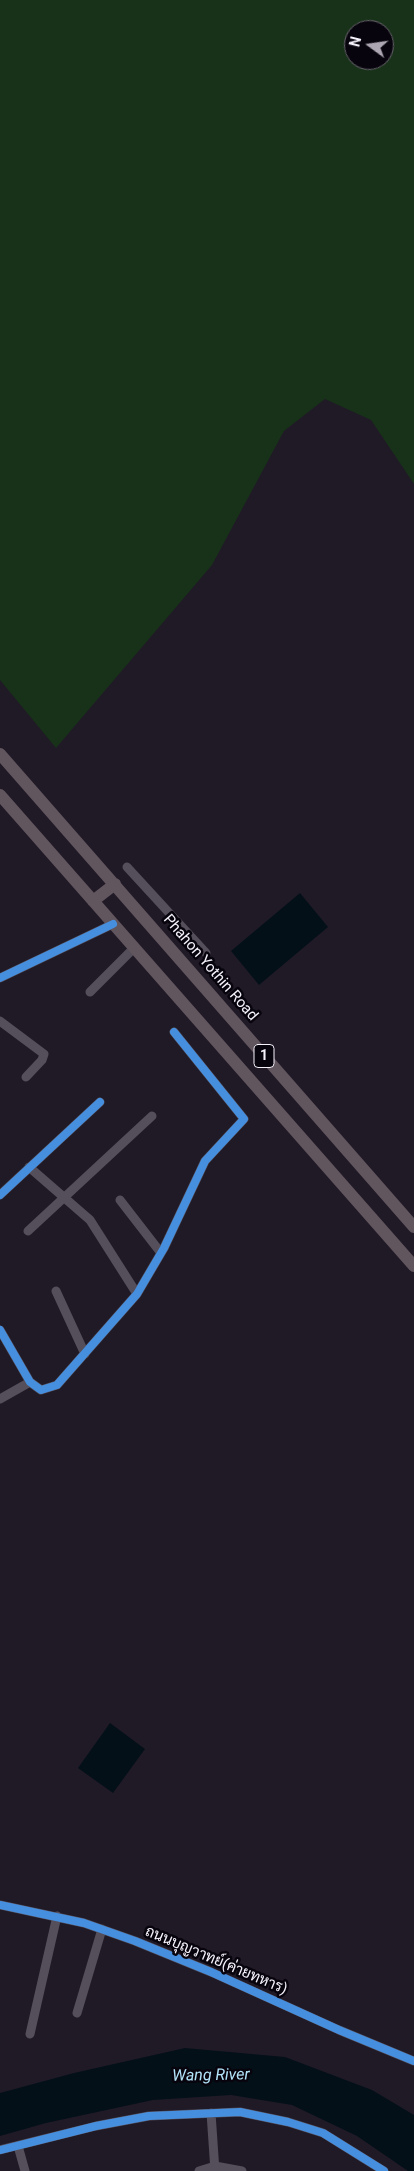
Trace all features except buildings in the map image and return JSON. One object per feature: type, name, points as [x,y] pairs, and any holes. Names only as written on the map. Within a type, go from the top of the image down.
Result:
[{"type":"highway","name":"Phahon Yothin Road","points":[[0,754],[414,1227]]},
{"type":"highway","name":"1","points":[[0,795],[414,1266]]},
{"type":"highway","points":[[93,901],[115,884]]},
{"type":"street","points":[[128,867],[206,953]]},
{"type":"street","points":[[0,978],[113,924]]},
{"type":"street","points":[[90,992],[134,948]]},
{"type":"street","points":[[0,1021],[44,1054],[42,1060],[26,1077]]},
{"type":"street","points":[[0,1330],[30,1382],[41,1390],[57,1385],[137,1294],[161,1253],[205,1161],[244,1119],[174,1032]]},
{"type":"street","points":[[0,1195],[100,1102]]},
{"type":"street","points":[[28,1231],[152,1116]]},
{"type":"street","points":[[29,1167],[90,1220],[137,1294]]},
{"type":"street","points":[[120,1200],[161,1253]]},
{"type":"street","points":[[56,1291],[85,1354]]},
{"type":"street","points":[[0,1399],[30,1382]]},
{"type":"street","name":"ถนนบุญวาทย์(ค่ายทหาร)","points":[[0,1905],[57,1916],[102,1929],[211,1972],[339,2030],[414,2061]]},
{"type":"street","points":[[30,2034],[57,1916]]},
{"type":"street","points":[[77,2013],[102,1929]]},
{"type":"street","points":[[0,2150],[96,2126],[149,2116],[240,2112],[307,2127],[323,2133],[384,2171]]},
{"type":"street","points":[[211,2113],[215,2169]]},
{"type":"street","points":[[18,2146],[25,2171]]},
{"type":"street","points":[[199,2171],[215,2169],[242,2171]]},
{"type":"green space","points":[[0,0],[414,0],[414,484],[371,420],[325,399],[284,431],[212,565],[56,748],[0,680]]},
{"type":"water","points":[[300,893],[328,927],[259,985],[231,951]]},
{"type":"water","points":[[110,1723],[145,1749],[113,1793],[78,1768]]},
{"type":"water","name":"Wang River","points":[[185,2048],[285,2057],[372,2090],[414,2115],[414,2171],[408,2171],[357,2136],[292,2105],[231,2095],[153,2100],[46,2123],[0,2136],[0,2093],[74,2073]]},
{"type":"cycle path","points":[[0,978],[113,924]]},
{"type":"cycle path","points":[[0,1330],[30,1382],[41,1390],[57,1385],[137,1294],[164,1248],[205,1161],[244,1119],[174,1032]]},
{"type":"cycle path","points":[[0,1195],[100,1102]]},
{"type":"cycle path","points":[[0,1905],[84,1923],[135,1941],[211,1972],[339,2030],[414,2061]]},
{"type":"cycle path","points":[[0,2150],[96,2126],[149,2116],[240,2112],[288,2122],[323,2133],[384,2171]]}]
